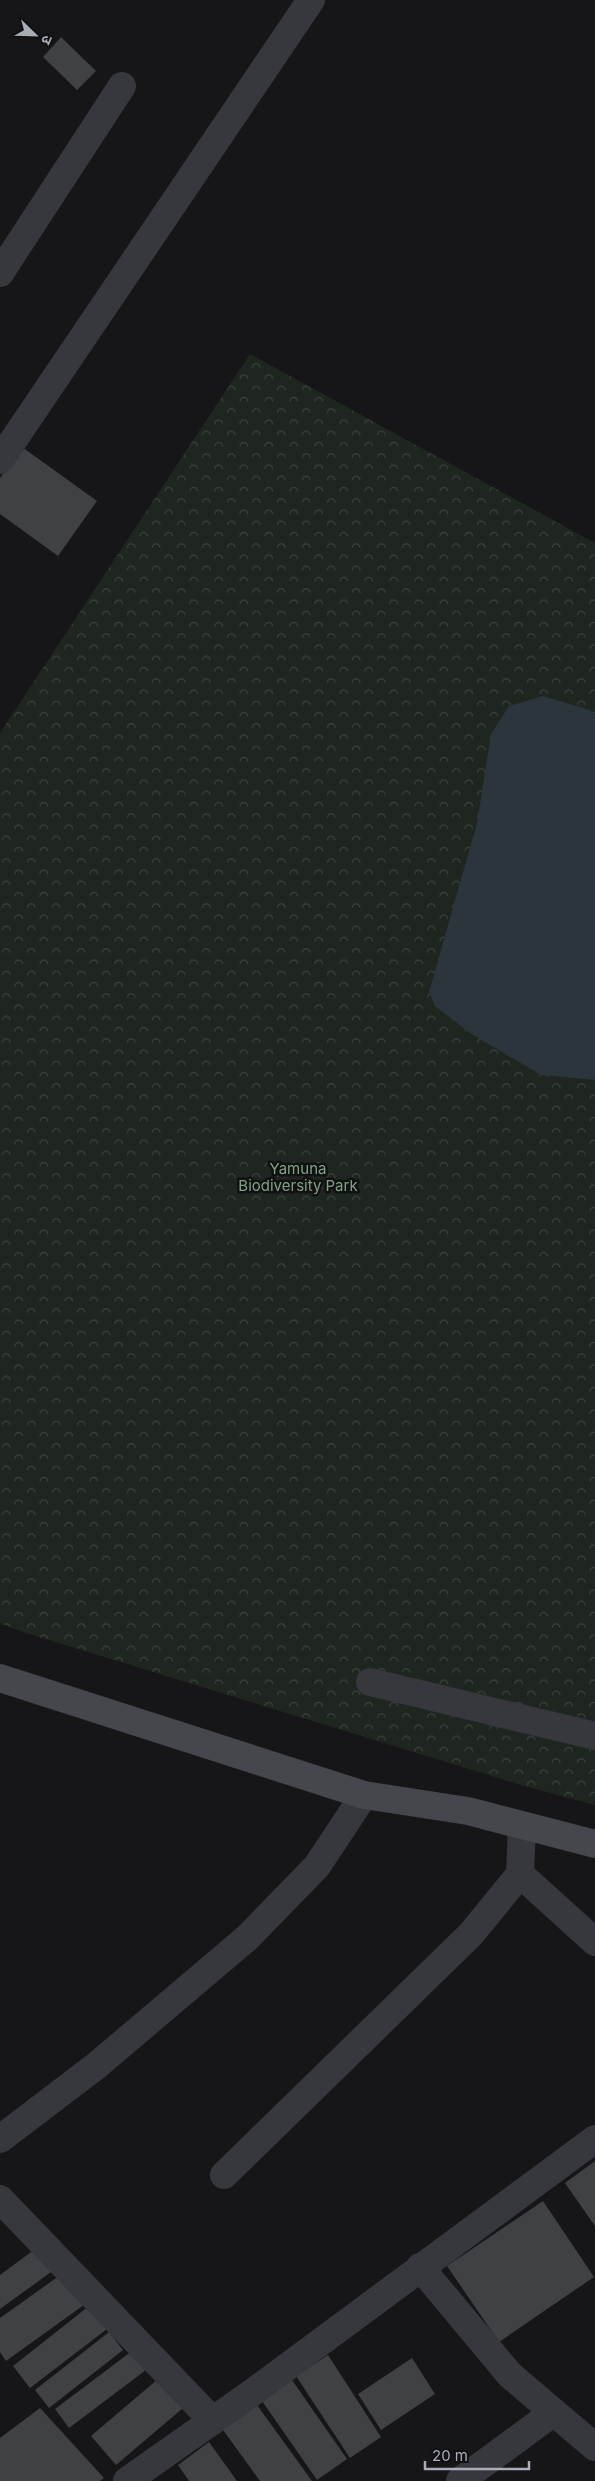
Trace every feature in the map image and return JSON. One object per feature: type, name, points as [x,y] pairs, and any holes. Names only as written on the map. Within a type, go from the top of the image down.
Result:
[{"type":"street","points":[[0,460],[311,0]]},
{"type":"street","points":[[0,273],[122,86]]},
{"type":"street","points":[[0,1678],[364,1795],[468,1811],[522,1827],[595,1844]]},
{"type":"street","points":[[370,1682],[595,1736]]},
{"type":"street","points":[[0,2139],[96,2066],[247,1938],[317,1866],[364,1795]]},
{"type":"street","points":[[224,2175],[470,1934],[520,1874],[522,1827]]},
{"type":"street","points":[[520,1874],[595,1942]]},
{"type":"street","points":[[127,2481],[212,2421],[595,2139]]},
{"type":"street","points":[[0,2199],[212,2421]]},
{"type":"street","points":[[420,2267],[510,2375],[595,2447]]},
{"type":"street","points":[[460,2481],[554,2412]]},
{"type":"green space","name":"Yamuna Biodiversity Park","points":[[250,354],[595,543],[595,1805],[528,1787],[23,1632],[0,1623],[0,733]]},
{"type":"shaded area","points":[[543,696],[590,710],[595,715],[595,1080],[541,1075],[470,1033],[435,1006],[429,992],[477,823],[491,734],[509,706]]},
{"type":"building","points":[[61,37],[96,71],[77,90],[43,57]]},
{"type":"building","points":[[22,447],[97,501],[58,556],[0,514],[0,478]]},
{"type":"building","points":[[595,2161],[595,2226],[565,2183]]},
{"type":"building","points":[[543,2201],[594,2277],[499,2342],[447,2266]]},
{"type":"building","points":[[42,2244],[58,2267],[0,2309],[0,2275]]},
{"type":"building","points":[[66,2271],[88,2302],[6,2361],[0,2352],[0,2318]]},
{"type":"building","points":[[89,2306],[107,2329],[30,2388],[13,2366]]},
{"type":"building","points":[[109,2332],[123,2350],[49,2408],[35,2390]]},
{"type":"building","points":[[132,2351],[146,2370],[69,2428],[55,2409]]},
{"type":"building","points":[[328,2355],[381,2437],[350,2458],[296,2376]]},
{"type":"building","points":[[412,2358],[435,2394],[381,2430],[358,2394]]},
{"type":"building","points":[[158,2379],[183,2408],[116,2465],[91,2436]]},
{"type":"building","points":[[292,2380],[347,2459],[317,2480],[262,2401]]},
{"type":"building","points":[[257,2405],[312,2481],[260,2481],[223,2430]]},
{"type":"building","points":[[40,2408],[104,2478],[100,2481],[0,2481],[0,2438]]},
{"type":"building","points":[[209,2442],[237,2481],[189,2481],[178,2465]]}]
